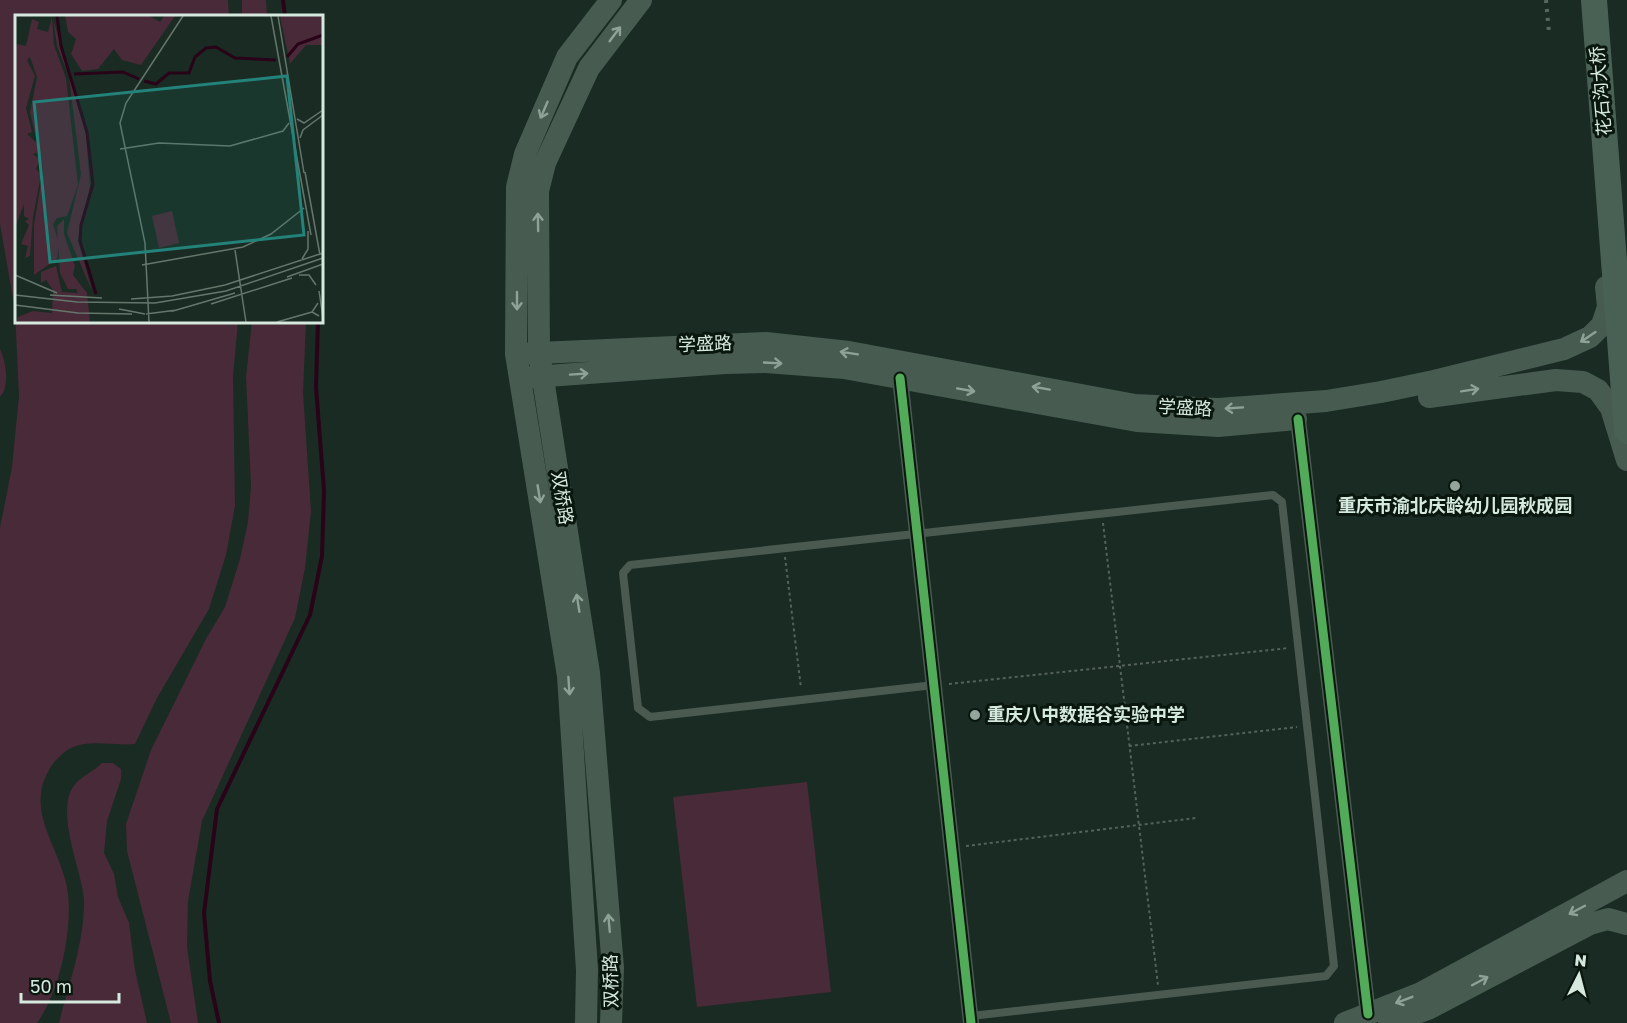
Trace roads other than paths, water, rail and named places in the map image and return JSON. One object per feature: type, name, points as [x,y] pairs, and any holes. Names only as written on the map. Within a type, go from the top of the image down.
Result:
[{"type":"main road","name":"双桥路","points":[[586,1023],[587,970],[568,676],[516,354],[517,187],[525,154],[567,57],[611,0]]},
{"type":"main road","name":"双桥路","points":[[611,1023],[613,968],[589,673],[539,353],[538,190],[545,163],[589,68],[641,0]]},
{"type":"main road","name":"花石沟大桥","points":[[1594,0],[1601,83],[1604,182],[1627,431]]},
{"type":"main road","name":"学盛路","points":[[516,354],[766,343],[849,352],[1135,405],[1218,409],[1326,401],[1488,369],[1564,349],[1590,338],[1602,325],[1608,306],[1604,182]]},
{"type":"main road","name":"学盛路","points":[[520,378],[766,362],[844,368],[1137,421],[1218,426],[1298,419],[1492,387],[1575,380],[1590,384],[1605,397],[1611,408],[1627,460]]},
{"type":"main road","points":[[1379,1018],[1627,881]]},
{"type":"main road","points":[[1345,1023],[1428,1009],[1590,924],[1608,919],[1627,924]]},
{"type":"street","points":[[900,378],[971,1020]]},
{"type":"street","points":[[1298,419],[1379,1018]]},
{"type":"lane","points":[[934,685],[650,717],[638,708],[624,573],[630,565],[1273,495],[1282,502],[1334,966],[1326,976],[971,1020]]},
{"type":"waterway","points":[[283,0],[285,15]]},
{"type":"waterway","points":[[219,1023],[210,981],[204,913],[217,809],[310,615],[322,556],[324,491],[316,387],[318,322]]},
{"type":"railway","points":[[1546,0],[1549,33]]},
{"type":"place","name":"重庆市渝北庆龄幼儿园秋成园","points":[[1455,486]]},
{"type":"place","name":"重庆八中数据谷实验中学","points":[[975,715]]}]
